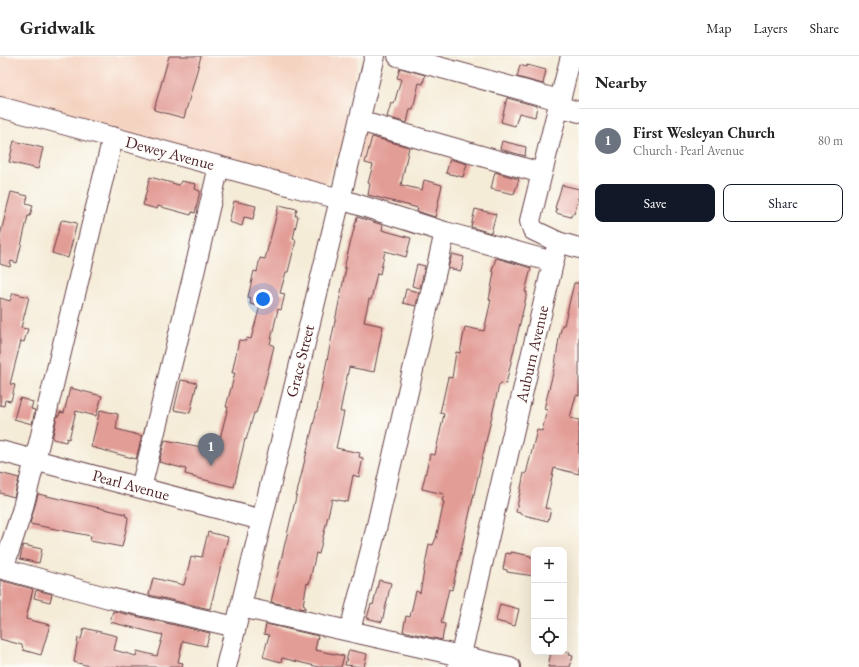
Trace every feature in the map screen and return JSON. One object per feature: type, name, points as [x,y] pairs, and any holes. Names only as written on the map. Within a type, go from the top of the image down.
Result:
[{"type":"street","name":"Grace Street","points":[[226,667],[375,56]]},
{"type":"street","points":[[398,56],[559,103],[579,112]]},
{"type":"street","points":[[571,56],[530,221],[533,230],[558,242],[579,248]]},
{"type":"street","name":"Dewey Avenue","points":[[0,107],[340,199],[445,232],[553,262]]},
{"type":"street","points":[[359,121],[541,173]]},
{"type":"street","points":[[113,137],[22,511],[2,568],[109,598],[236,627]]},
{"type":"street","points":[[141,488],[194,277],[219,166]]},
{"type":"street","points":[[350,630],[374,538],[445,232]]},
{"type":"street","name":"Auburn Avenue","points":[[460,662],[558,242]]},
{"type":"street","name":"Pearl Avenue","points":[[0,450],[262,520]]},
{"type":"street","points":[[240,607],[350,630],[460,662],[510,667]]},
{"type":"shaded area","points":[[0,56],[359,56],[345,112],[414,132],[404,174],[335,156],[326,187],[0,100]]},
{"type":"building","points":[[169,56],[201,56],[184,118],[154,110]]},
{"type":"building","points":[[520,65],[526,67],[527,65],[546,70],[543,84],[517,77]]},
{"type":"building","points":[[400,68],[425,75],[423,84],[419,83],[413,109],[410,109],[407,123],[387,117],[391,103],[394,104],[401,79],[397,78]]},
{"type":"building","points":[[507,98],[537,106],[535,117],[519,113],[515,126],[501,122]]},
{"type":"building","points":[[372,137],[409,147],[401,185],[422,190],[424,180],[442,185],[435,217],[417,211],[418,208],[368,195],[370,184],[368,183],[373,165],[365,163]]},
{"type":"building","points":[[14,141],[43,148],[38,169],[9,162]]},
{"type":"building","points":[[502,141],[526,147],[525,156],[500,149]]},
{"type":"building","points":[[450,159],[467,164],[463,177],[446,173]]},
{"type":"building","points":[[495,172],[519,179],[514,194],[491,189]]},
{"type":"building","points":[[150,177],[179,185],[181,181],[196,184],[195,189],[200,191],[195,213],[192,212],[191,215],[158,206],[157,209],[143,205]]},
{"type":"building","points":[[562,185],[579,189],[579,197],[574,214],[572,213],[571,217],[556,213],[557,209],[555,208]]},
{"type":"building","points":[[11,192],[28,196],[26,203],[33,205],[30,216],[28,216],[17,263],[11,261],[10,267],[0,264],[0,236]]},
{"type":"building","points":[[234,201],[256,206],[253,219],[244,217],[242,226],[229,222]]},
{"type":"building","points":[[279,205],[297,209],[295,216],[298,216],[293,239],[296,240],[288,272],[286,272],[280,293],[285,294],[281,310],[278,309],[270,344],[274,346],[264,387],[246,440],[245,439],[234,487],[193,477],[185,474],[186,469],[159,462],[165,440],[217,450],[235,373],[232,373],[239,340],[246,341],[247,338],[251,339],[260,306],[250,304],[251,298],[248,297],[254,271],[257,272],[260,258],[265,259]]},
{"type":"building","points":[[475,209],[496,214],[491,233],[471,227]]},
{"type":"building","points":[[357,217],[383,225],[382,230],[411,238],[406,257],[385,251],[380,274],[377,273],[371,300],[369,299],[364,322],[383,326],[374,372],[349,367],[340,412],[344,412],[336,448],[360,453],[359,457],[363,458],[359,477],[353,475],[348,502],[332,499],[319,554],[316,553],[309,584],[307,583],[303,605],[305,606],[305,609],[271,602],[317,409],[346,268],[344,268]]},
{"type":"building","points":[[63,220],[77,223],[68,258],[52,253],[61,221]]},
{"type":"building","points":[[452,254],[464,257],[461,271],[448,268]]},
{"type":"building","points":[[496,258],[531,268],[506,384],[501,383],[499,385],[452,590],[449,589],[441,623],[445,624],[442,640],[403,631],[406,616],[410,617],[416,591],[420,593],[429,544],[433,545],[436,538],[444,502],[442,501],[444,494],[422,489],[430,454],[435,455],[444,414],[440,413],[448,377],[452,378],[456,352],[460,353],[465,327],[484,331],[491,300],[489,300],[494,272],[492,271]]},
{"type":"building","points":[[417,264],[425,266],[420,288],[412,286]]},
{"type":"building","points":[[574,283],[579,283],[579,396],[576,395],[570,418],[579,420],[579,474],[554,468],[545,508],[551,509],[548,521],[516,512],[524,473],[526,474],[537,430],[542,431],[547,410],[544,409],[555,365],[559,338],[562,325],[564,325]]},
{"type":"building","points":[[406,289],[419,292],[416,306],[403,303]]},
{"type":"building","points":[[13,293],[29,297],[21,328],[28,329],[24,342],[21,341],[10,384],[15,385],[11,401],[5,400],[4,406],[0,405],[0,298],[10,301]]},
{"type":"building","points":[[181,380],[197,383],[190,413],[174,410]]},
{"type":"building","points":[[70,388],[102,396],[96,416],[76,411],[69,439],[67,438],[66,442],[53,439],[53,435],[57,416],[59,416],[60,412],[64,413]]},
{"type":"building","points":[[20,398],[33,402],[31,409],[35,410],[32,424],[14,419]]},
{"type":"building","points":[[100,410],[118,414],[116,429],[142,436],[136,459],[91,447]]},
{"type":"building","points":[[0,473],[19,478],[14,497],[0,493]]},
{"type":"building","points":[[38,494],[126,514],[125,516],[128,517],[122,547],[90,541],[91,536],[30,524]]},
{"type":"building","points":[[208,532],[228,537],[210,609],[149,595],[153,578],[184,585],[191,557],[202,557]]},
{"type":"building","points":[[23,545],[42,549],[39,563],[20,559]]},
{"type":"building","points":[[511,552],[531,556],[531,576],[507,572],[507,570],[503,569],[506,553],[511,554]]},
{"type":"building","points":[[0,580],[33,589],[26,619],[50,625],[41,655],[23,650],[22,645],[0,639]]},
{"type":"building","points":[[379,580],[391,583],[382,622],[367,618],[371,604],[373,605]]},
{"type":"building","points":[[36,590],[52,594],[50,602],[34,598]]},
{"type":"building","points":[[500,604],[519,609],[515,626],[496,621]]},
{"type":"building","points":[[113,611],[210,633],[206,646],[183,641],[178,662],[183,663],[182,667],[93,667],[74,662],[78,638],[81,639],[84,628],[117,636],[114,650],[136,656],[137,651],[157,656],[163,635],[110,622]]},
{"type":"building","points":[[266,624],[318,636],[315,650],[344,656],[341,667],[319,667],[282,658],[281,662],[263,657],[269,635],[264,634]]},
{"type":"building","points":[[349,650],[367,654],[364,667],[345,665]]},
{"type":"building","points":[[567,652],[570,652],[569,655],[573,656],[570,667],[548,667],[550,655],[567,655]]},
{"type":"place","name":"First Wesleyan Church","points":[[211,466]]}]
